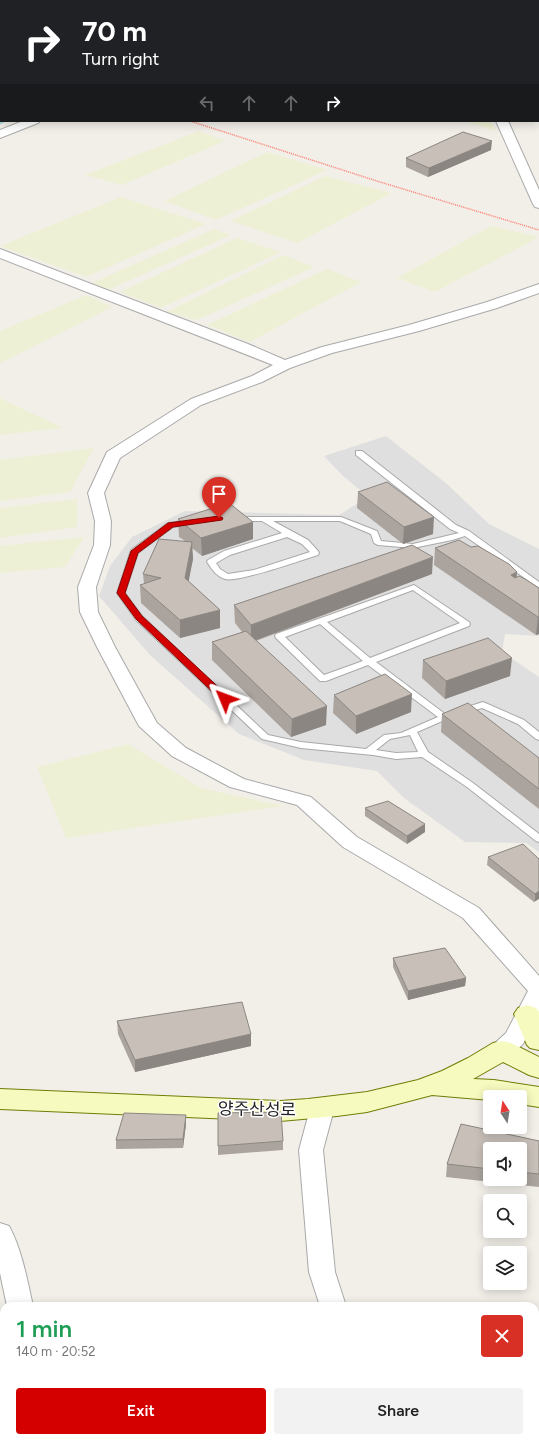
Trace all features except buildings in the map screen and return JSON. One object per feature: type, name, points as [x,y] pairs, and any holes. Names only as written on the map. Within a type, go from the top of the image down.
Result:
[{"type":"street","points":[[0,134],[31,122]]},
{"type":"street","points":[[502,122],[539,204]]},
{"type":"street","points":[[0,253],[243,347],[285,365]]},
{"type":"street","points":[[539,288],[492,305],[414,328],[327,350],[285,365],[257,379],[196,402],[113,455],[96,493],[103,521],[102,546],[87,587],[89,612],[106,647],[149,726],[179,752],[237,783],[304,802],[350,842],[471,913],[539,991]]},
{"type":"street","name":"양주산성로","points":[[0,1099],[280,1111],[322,1109],[390,1097],[430,1086],[484,1063],[515,1038],[539,991]]},
{"type":"street","points":[[527,1014],[536,1038],[539,1041]]},
{"type":"street","points":[[502,1050],[539,1068]]},
{"type":"street","points":[[430,1086],[494,1090],[539,1096]]},
{"type":"street","points":[[322,1109],[311,1150],[322,1272],[331,1302]]},
{"type":"street","points":[[0,1233],[13,1273],[19,1302]]},
{"type":"lane","points":[[359,453],[454,527],[466,533],[539,586]]},
{"type":"lane","points":[[227,518],[341,519],[374,533],[378,543],[413,546],[452,538],[466,533]]},
{"type":"lane","points":[[264,519],[288,534],[305,542],[315,553],[255,572],[228,577],[217,570],[211,562],[227,553],[288,534]]},
{"type":"lane","points":[[198,521],[171,525],[134,552],[121,593],[145,623],[265,737],[301,745],[369,751],[396,756],[424,754]]},
{"type":"lane","points":[[414,587],[466,624],[369,661],[323,679],[279,636],[414,587]]},
{"type":"lane","points":[[321,621],[369,661],[444,717]]},
{"type":"lane","points":[[369,751],[387,737],[403,735],[444,717],[483,706],[521,722],[539,737]]},
{"type":"lane","points":[[412,730],[424,754],[470,785],[539,839]]},
{"type":"path","points":[[193,122],[380,182],[539,230]]},
{"type":"shaded area","points":[[386,436],[447,484],[489,524],[539,549],[539,636],[505,634],[502,652],[539,677],[539,852],[526,843],[465,842],[404,798],[377,771],[304,760],[239,734],[150,655],[99,596],[110,566],[132,537],[185,511],[339,515],[368,497],[342,475],[324,456]]},
{"type":"green space","points":[[465,122],[492,122],[496,131]]},
{"type":"green space","points":[[199,131],[225,141],[122,185],[85,175]]},
{"type":"green space","points":[[267,152],[327,170],[216,220],[165,201]]},
{"type":"green space","points":[[325,176],[392,193],[297,243],[231,221]]},
{"type":"green space","points":[[121,197],[206,224],[86,277],[0,246]]},
{"type":"green space","points":[[491,226],[539,237],[435,292],[397,278]]},
{"type":"green space","points":[[214,229],[231,235],[108,290],[92,283]]},
{"type":"green space","points":[[237,238],[281,252],[161,308],[120,292]]},
{"type":"green space","points":[[284,255],[314,267],[197,320],[166,312]]},
{"type":"green space","points":[[327,269],[361,282],[250,342],[207,325]]},
{"type":"green space","points":[[86,295],[112,307],[0,363],[0,331]]},
{"type":"green space","points":[[0,398],[63,428],[0,435]]},
{"type":"green space","points":[[94,448],[70,492],[0,501],[0,460]]},
{"type":"green space","points":[[77,499],[77,527],[0,538],[0,508]]},
{"type":"green space","points":[[84,537],[65,567],[0,573],[0,546]]},
{"type":"green space","points":[[128,744],[201,788],[283,806],[66,838],[37,767]]},
{"type":"route","points":[[219,518],[171,525],[134,552],[121,593],[139,618],[225,699]]}]
